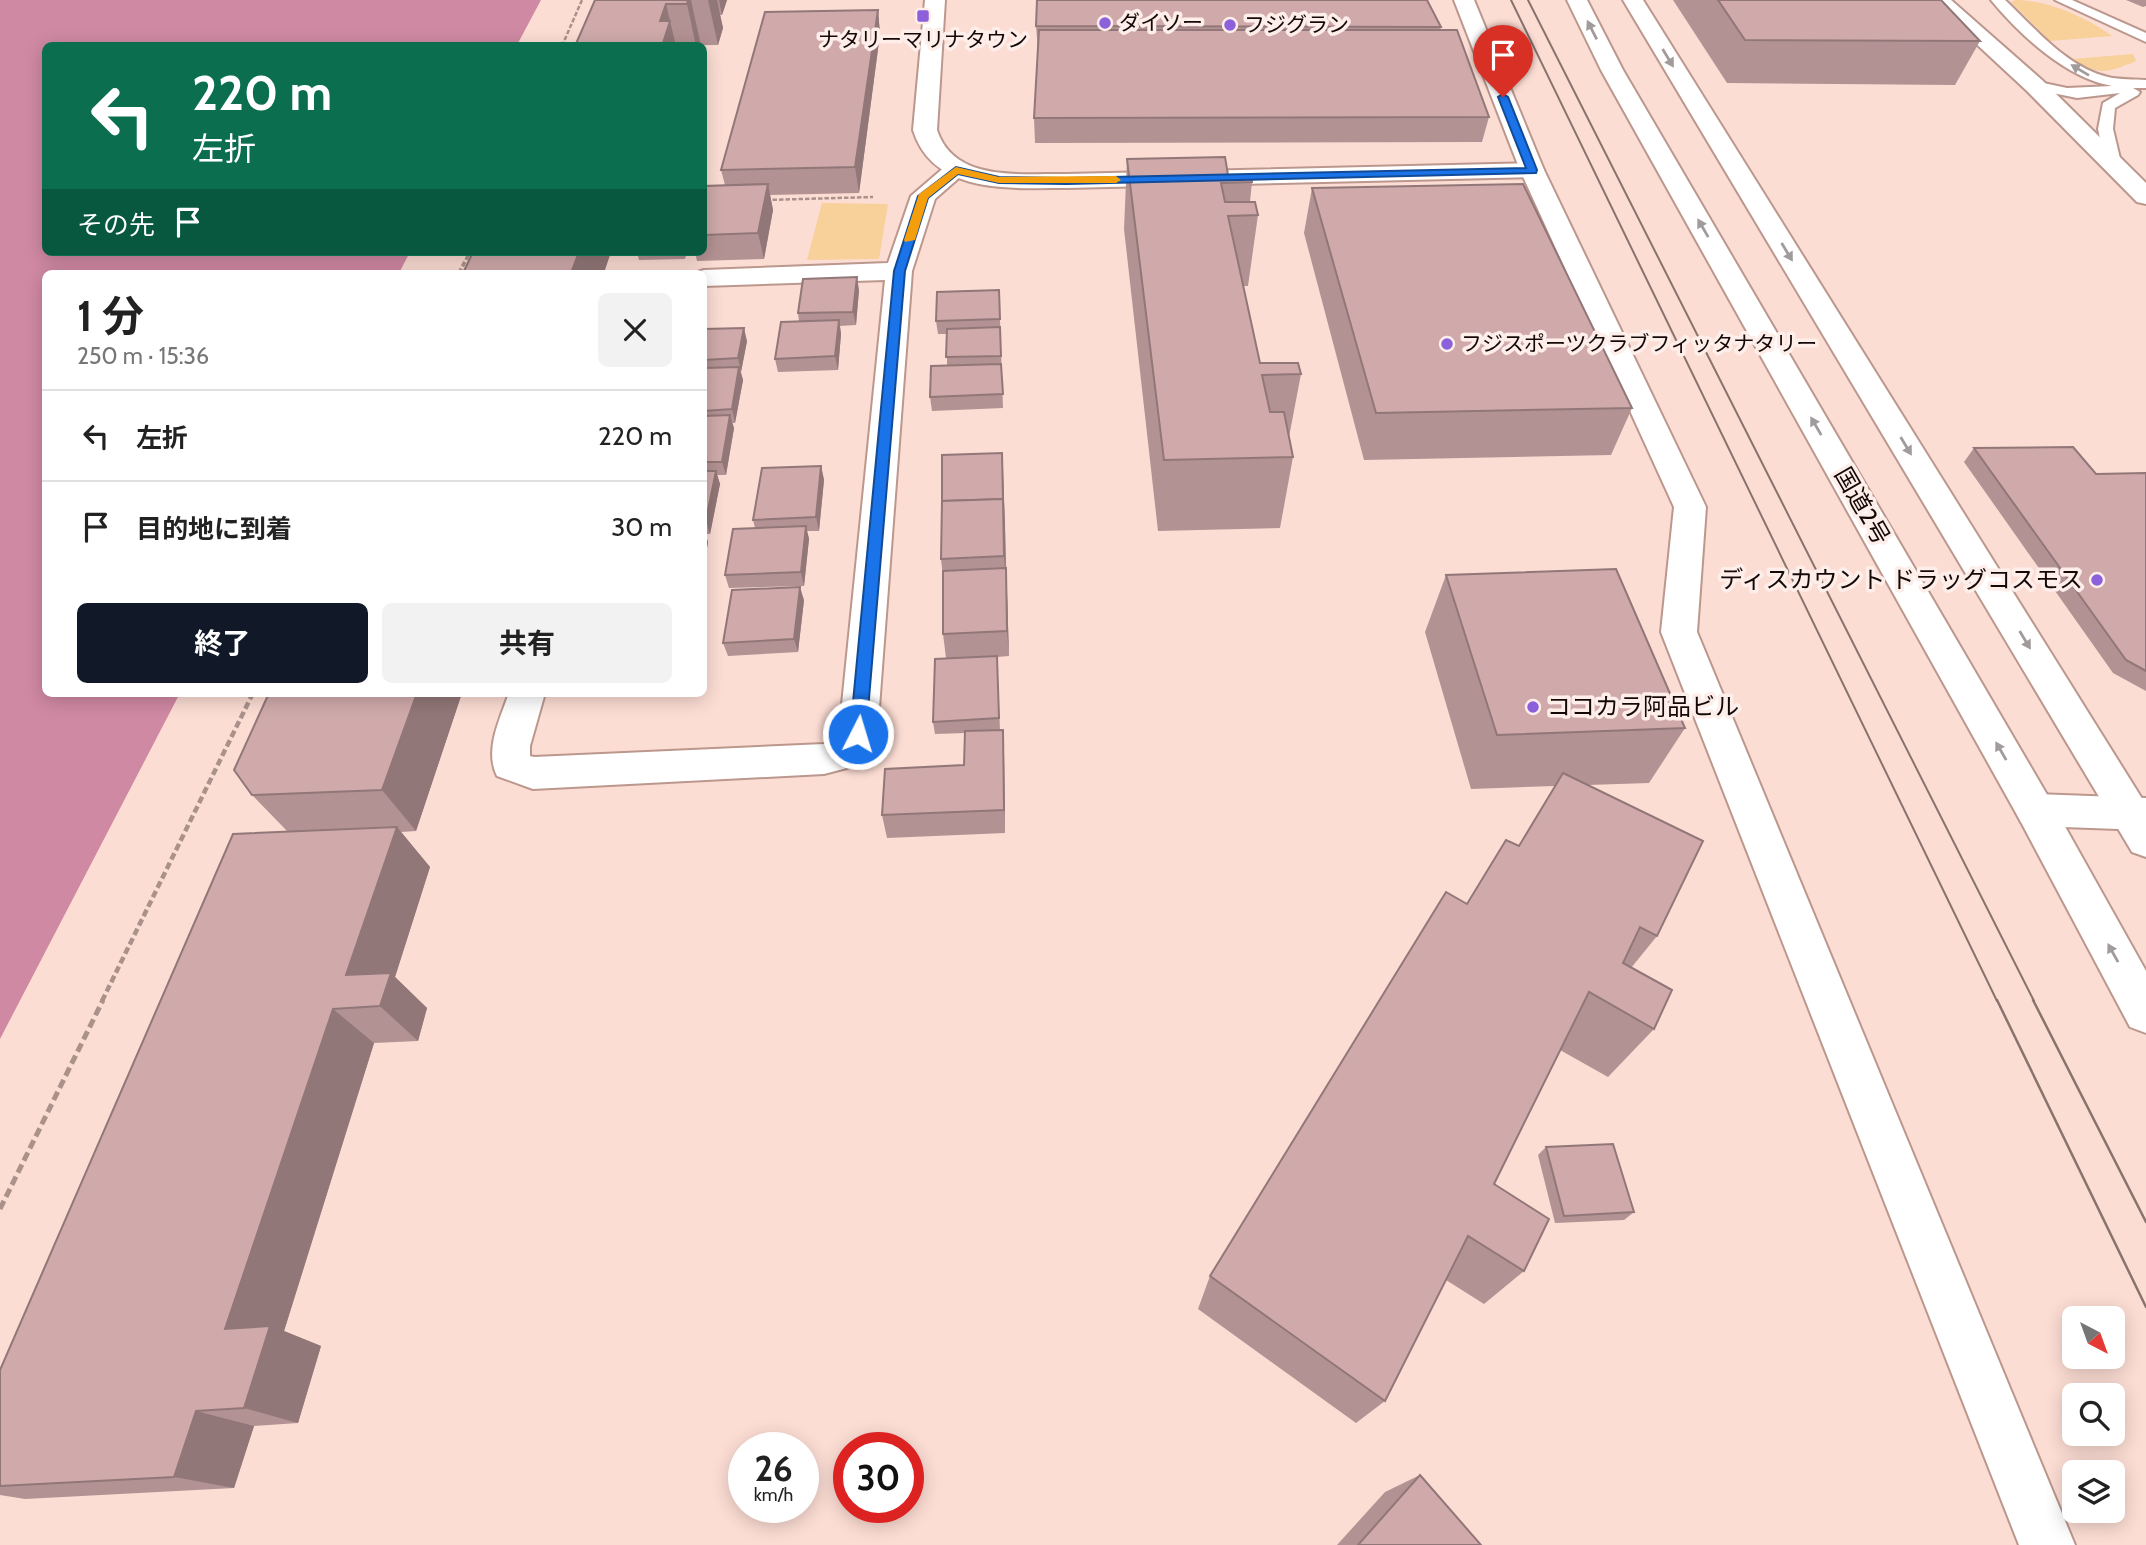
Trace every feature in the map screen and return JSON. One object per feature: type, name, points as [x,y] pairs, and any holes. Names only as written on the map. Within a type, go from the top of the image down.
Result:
[{"type":"main road","points":[[935,0],[925,130],[933,150],[956,170],[999,180],[1066,181],[1532,170]]},
{"type":"main road","points":[[1464,0],[1532,170],[1690,507],[1679,632],[2047,1545]]},
{"type":"main road","name":"国道2号","points":[[1577,0],[1619,82],[2035,810],[2146,1013]]},
{"type":"main road","points":[[1633,0],[2141,823]]},
{"type":"main road","points":[[1939,0],[2034,85],[2146,197]]},
{"type":"main road","points":[[526,697],[511,746],[511,765],[533,773],[824,760],[849,754],[858,734],[899,271],[923,196],[956,170]]},
{"type":"main road","points":[[707,278],[899,271]]},
{"type":"main road","points":[[2035,810],[2141,823]]},
{"type":"lane","points":[[1997,0],[2061,57],[2086,74],[2104,80],[2146,84]]},
{"type":"lane","points":[[2061,0],[2146,38]]},
{"type":"lane","points":[[2034,85],[2061,94],[2093,94],[2146,84]]},
{"type":"lane","points":[[2114,167],[2105,137],[2108,106],[2146,84]]},
{"type":"path","points":[[564,42],[582,0]]},
{"type":"path","points":[[756,200],[923,196]]},
{"type":"path","points":[[0,1209],[251,697]]},
{"type":"shaded area","points":[[0,0],[541,0],[519,42],[42,42],[42,256],[408,256],[401,270],[42,270],[42,697],[178,697],[0,1039]]},
{"type":"shaded area","points":[[2016,0],[2041,3],[2067,11],[2112,36],[2050,41],[2011,2]]},
{"type":"shaded area","points":[[2133,54],[2136,61],[2104,71],[2090,68],[2072,59]]},
{"type":"shaded area","points":[[822,203],[888,204],[879,259],[807,260]]},
{"type":"building","points":[[595,0],[688,0],[687,4],[666,4],[660,21],[670,21],[663,42],[577,42]]},
{"type":"building","points":[[1037,0],[1427,0],[1441,27],[1036,26]]},
{"type":"building","points":[[1718,0],[1941,0],[1980,41],[1745,40]]},
{"type":"building","points":[[878,10],[855,167],[721,170],[765,12]]},
{"type":"building","points":[[1039,30],[1457,30],[1489,117],[1034,118]]},
{"type":"building","points":[[1225,157],[1228,175],[1251,175],[1252,182],[1221,183],[1225,202],[1255,202],[1258,215],[1228,216],[1260,363],[1298,363],[1301,374],[1262,375],[1270,412],[1284,412],[1293,457],[1164,460],[1127,159]]},
{"type":"building","points":[[768,184],[758,233],[707,235],[707,186]]},
{"type":"building","name":"フジスポーツクラブフィッタナタリー","points":[[1523,184],[1632,408],[1376,413],[1312,188]]},
{"type":"building","points":[[471,256],[577,256],[572,270],[464,270]]},
{"type":"building","points":[[857,277],[853,312],[798,313],[803,279]]},
{"type":"building","points":[[999,290],[1000,319],[936,321],[937,292]]},
{"type":"building","points":[[839,320],[835,356],[775,359],[781,322]]},
{"type":"building","points":[[1000,327],[1001,356],[946,357],[947,329]]},
{"type":"building","points":[[744,328],[738,358],[707,360],[707,329]]},
{"type":"building","points":[[1001,364],[1003,394],[930,397],[931,366]]},
{"type":"building","points":[[739,367],[732,409],[707,411],[707,368]]},
{"type":"building","points":[[730,415],[722,462],[707,462],[707,416]]},
{"type":"building","name":"ディスカウント ドラッグコスモス","points":[[2073,447],[2096,474],[2146,473],[2146,671],[2126,660],[1974,448]]},
{"type":"building","points":[[1002,453],[1003,499],[942,501],[942,455]]},
{"type":"building","points":[[821,466],[816,517],[753,520],[762,468]]},
{"type":"building","points":[[707,471],[716,471],[707,515]]},
{"type":"building","points":[[1003,499],[1004,556],[941,559],[942,501]]},
{"type":"building","points":[[806,526],[801,572],[725,575],[733,529]]},
{"type":"building","points":[[1006,568],[1007,631],[943,634],[943,571]]},
{"type":"building","points":[[1616,569],[1685,728],[1497,735],[1446,575]]},
{"type":"building","points":[[800,587],[794,639],[723,643],[732,590]]},
{"type":"building","points":[[997,656],[999,718],[933,722],[935,659]]},
{"type":"building","points":[[267,697],[416,697],[382,790],[252,795],[234,770]]},
{"type":"building","points":[[1003,730],[1004,810],[882,815],[885,769],[964,765],[965,731]]},
{"type":"building","points":[[1563,773],[1703,841],[1657,936],[1640,927],[1623,963],[1672,990],[1654,1029],[1589,992],[1494,1184],[1549,1219],[1524,1271],[1468,1236],[1385,1401],[1210,1276],[1446,892],[1467,904],[1506,840],[1519,846]]},
{"type":"building","points":[[397,827],[346,975],[391,973],[380,1006],[333,1009],[225,1329],[270,1326],[244,1408],[196,1411],[174,1477],[0,1486],[0,1370],[233,834]]},
{"type":"building","points":[[1613,1144],[1634,1212],[1564,1216],[1546,1147]]},
{"type":"building","points":[[1420,1475],[1481,1545],[1358,1545]]},
{"type":"tram line","points":[[1511,0],[1997,1001]]},
{"type":"tram line","points":[[1528,0],[2034,1001]]},
{"type":"tram line","points":[[1997,1000],[2146,1307]]},
{"type":"tram line","points":[[2033,1000],[2146,1222]]},
{"type":"slow traffic","points":[[909,240],[923,196],[956,170],[999,180],[1116,180]]},
{"type":"place","name":"ナタリーマリナタウン","points":[[923,16]]},
{"type":"place","name":"ダイソー","points":[[1105,23]]},
{"type":"place","name":"フジグラン","points":[[1230,25]]},
{"type":"place","name":"フジスポーツクラブフィッタナタリー","points":[[1447,344]]},
{"type":"place","name":"ディスカウント ドラッグコスモス","points":[[2097,580]]},
{"type":"place","name":"ココカラ阿品ビル","points":[[1533,707]]},
{"type":"route","points":[[858,734],[899,271],[923,196],[956,170],[999,180],[1066,181],[1532,170],[1503,97]]}]
